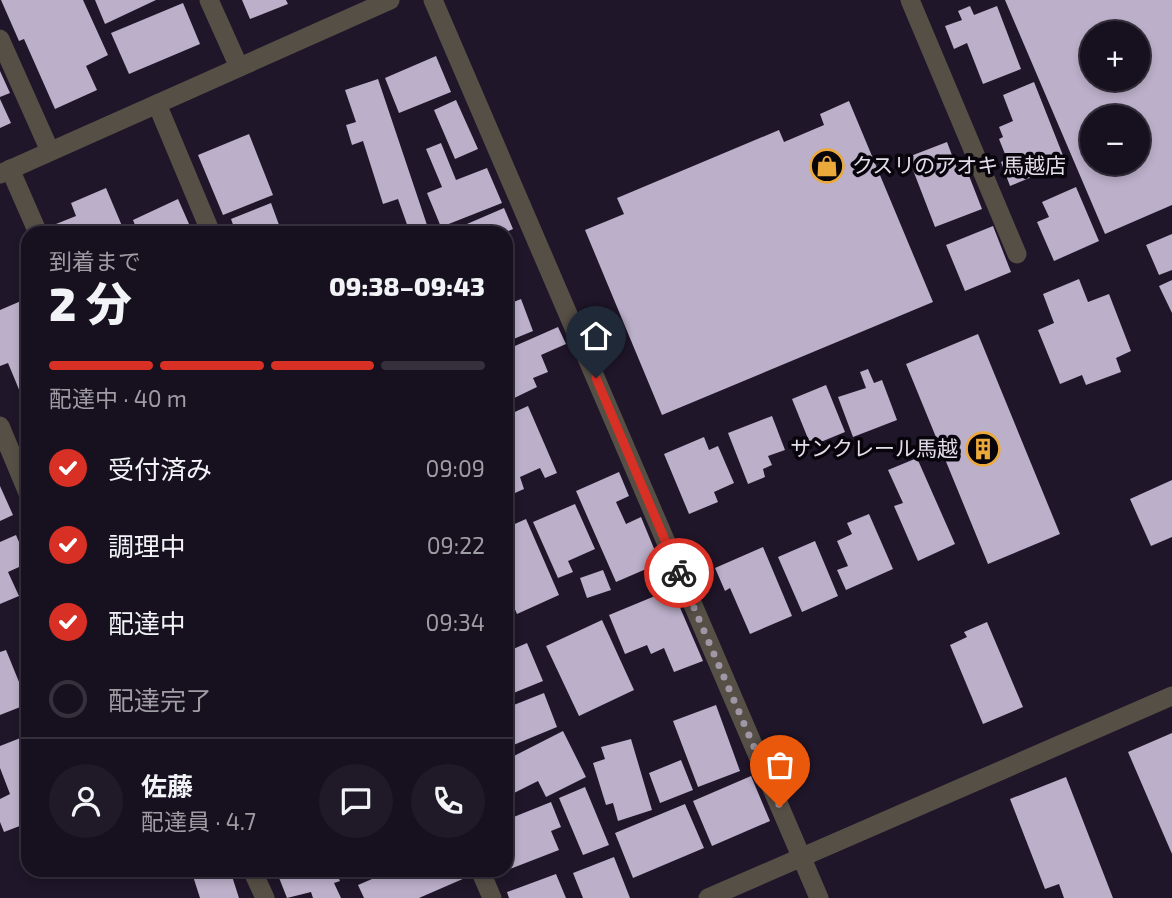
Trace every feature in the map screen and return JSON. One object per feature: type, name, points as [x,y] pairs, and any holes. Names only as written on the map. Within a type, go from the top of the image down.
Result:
[{"type":"street","points":[[209,0],[239,67]]},
{"type":"street","points":[[33,226],[5,171],[390,0]]},
{"type":"street","points":[[433,0],[819,898]]},
{"type":"street","points":[[910,0],[1017,254]]},
{"type":"street","points":[[0,39],[50,151]]},
{"type":"street","points":[[156,104],[208,226]]},
{"type":"street","points":[[0,426],[21,476]]},
{"type":"street","points":[[708,898],[1172,696]]},
{"type":"street","points":[[255,877],[265,898]]},
{"type":"street","points":[[483,877],[492,898]]},
{"type":"building","points":[[1,0],[83,0],[108,55],[86,66],[97,90],[55,109],[24,39],[19,41]]},
{"type":"building","points":[[95,0],[156,0],[105,24]]},
{"type":"building","points":[[242,0],[286,0],[288,4],[250,19]]},
{"type":"building","points":[[1005,0],[1172,0],[1172,205],[1105,234]]},
{"type":"building","points":[[183,3],[200,44],[129,74],[111,33]]},
{"type":"building","points":[[970,6],[974,15],[997,6],[1021,69],[983,84],[967,43],[954,49],[945,26],[962,20],[958,11]]},
{"type":"building","points":[[436,56],[451,92],[399,113],[385,78]]},
{"type":"building","points":[[0,71],[10,93],[0,97]]},
{"type":"building","points":[[378,79],[427,226],[408,226],[398,199],[383,204],[363,141],[352,145],[346,125],[356,122],[345,90]]},
{"type":"building","points":[[1034,82],[1066,163],[1010,186],[1001,162],[1007,159],[999,139],[1003,137],[999,127],[1013,121],[1003,95]]},
{"type":"building","points":[[0,99],[11,123],[0,128]]},
{"type":"building","points":[[456,100],[478,149],[455,159],[434,110]]},
{"type":"building","points":[[849,101],[933,302],[662,415],[585,230],[624,214],[617,198],[779,130],[784,142],[824,125],[820,114]]},
{"type":"building","points":[[249,134],[273,195],[223,215],[198,155]]},
{"type":"building","points":[[947,142],[958,171],[966,168],[982,209],[935,227],[908,157]]},
{"type":"building","points":[[441,143],[456,180],[487,168],[502,203],[441,226],[427,193],[442,187],[426,149]]},
{"type":"building","points":[[1076,187],[1099,241],[1054,261],[1037,222],[1049,217],[1042,202]]},
{"type":"building","points":[[106,188],[122,226],[51,226],[76,216],[71,203]]},
{"type":"building","points":[[178,199],[190,226],[135,226],[133,220]]},
{"type":"building","points":[[271,203],[279,226],[234,226],[231,219]]},
{"type":"building","points":[[504,208],[512,226],[462,226]]},
{"type":"building","points":[[993,226],[1011,272],[965,291],[946,245]]},
{"type":"building","points":[[1172,234],[1172,270],[1159,275],[1146,245]]},
{"type":"building","points":[[1079,279],[1088,302],[1109,294],[1131,351],[1116,358],[1121,372],[1086,385],[1082,375],[1060,384],[1038,330],[1054,323],[1043,294]]},
{"type":"building","points":[[1172,280],[1172,313],[1159,286]]},
{"type":"building","points":[[521,299],[533,331],[513,339],[513,302]]},
{"type":"building","points":[[21,301],[21,394],[8,363],[0,366],[0,310]]},
{"type":"building","points":[[558,327],[566,344],[541,355],[548,372],[533,378],[537,387],[513,399],[513,347]]},
{"type":"building","name":"サンクレール馬越","points":[[978,334],[1060,534],[988,564],[906,364]]},
{"type":"building","points":[[868,369],[874,383],[882,380],[897,420],[853,437],[838,397],[866,388],[860,372]]},
{"type":"building","points":[[826,385],[845,432],[811,446],[792,399]]},
{"type":"building","points":[[528,406],[557,473],[545,478],[540,468],[520,477],[524,489],[513,494],[513,413]]},
{"type":"building","points":[[772,416],[785,450],[768,456],[772,465],[763,469],[765,477],[748,484],[728,433]]},
{"type":"building","points":[[704,437],[709,450],[718,446],[734,483],[714,492],[718,502],[689,514],[664,454]]},
{"type":"building","points":[[917,458],[955,544],[918,561],[894,506],[903,503],[888,470]]},
{"type":"building","points":[[619,472],[629,496],[616,502],[626,524],[641,517],[660,563],[616,582],[576,491]]},
{"type":"building","points":[[1172,480],[1172,537],[1151,546],[1130,499]]},
{"type":"building","points":[[0,486],[13,515],[0,521]]},
{"type":"building","points":[[575,504],[595,549],[568,561],[573,572],[558,578],[533,522]]},
{"type":"building","points":[[869,514],[893,569],[846,590],[837,570],[848,566],[837,541],[852,534],[847,523]]},
{"type":"building","points":[[526,519],[559,595],[517,614],[513,605],[513,525]]},
{"type":"building","points":[[16,535],[21,547],[21,566],[8,572],[19,596],[0,604],[0,542]]},
{"type":"building","points":[[815,541],[838,596],[802,612],[778,557]]},
{"type":"building","points":[[763,547],[792,616],[750,634],[730,588],[725,591],[715,568]]},
{"type":"building","points":[[603,570],[611,590],[587,598],[580,578]]},
{"type":"building","points":[[672,589],[703,661],[674,672],[664,648],[651,654],[647,645],[625,654],[609,615]]},
{"type":"building","points":[[602,620],[634,690],[579,716],[546,646]]},
{"type":"building","points":[[987,622],[1023,707],[983,724],[950,645],[967,637],[964,632]]},
{"type":"building","points":[[527,643],[543,681],[513,693],[513,649]]},
{"type":"building","points":[[6,650],[21,687],[21,707],[0,715],[0,652]]},
{"type":"building","points":[[544,693],[557,727],[513,745],[513,705]]},
{"type":"building","points":[[716,705],[740,771],[698,787],[673,721]]},
{"type":"building","points":[[563,731],[586,777],[546,797],[538,781],[513,794],[513,756]]},
{"type":"building","points":[[1172,733],[1172,854],[1128,752]]},
{"type":"building","points":[[21,738],[21,826],[4,832],[0,822],[0,799],[10,794],[0,768],[0,746]]},
{"type":"building","points":[[631,739],[652,810],[618,821],[613,803],[606,805],[593,763],[605,759],[601,747]]},
{"type":"building","points":[[681,760],[693,790],[660,803],[649,773]]},
{"type":"building","points":[[751,776],[770,821],[712,846],[693,801]]},
{"type":"building","points":[[1066,777],[1113,898],[1064,898],[1059,884],[1045,889],[1010,799]]},
{"type":"building","points":[[585,787],[609,845],[583,855],[559,798]]},
{"type":"building","points":[[551,802],[561,827],[551,831],[559,850],[513,868],[513,817]]},
{"type":"building","points":[[685,804],[704,848],[633,878],[615,833]]},
{"type":"building","points":[[614,857],[630,898],[583,898],[573,873]]},
{"type":"building","points":[[556,874],[566,898],[509,898],[507,892]]},
{"type":"building","points":[[193,877],[232,877],[239,898],[200,898]]},
{"type":"building","points":[[279,877],[338,877],[340,881],[334,883],[341,898],[313,898],[311,892],[287,898]]},
{"type":"building","points":[[377,877],[465,878],[419,898],[364,898],[358,885]]},
{"type":"way so far","points":[[679,573],[780,807]]},
{"type":"place","name":"クスリのアオキ 馬越店","points":[[827,166]]},
{"type":"place","name":"サンクレール馬越","points":[[983,449]]},
{"type":"route","points":[[596,378],[679,573]]}]
